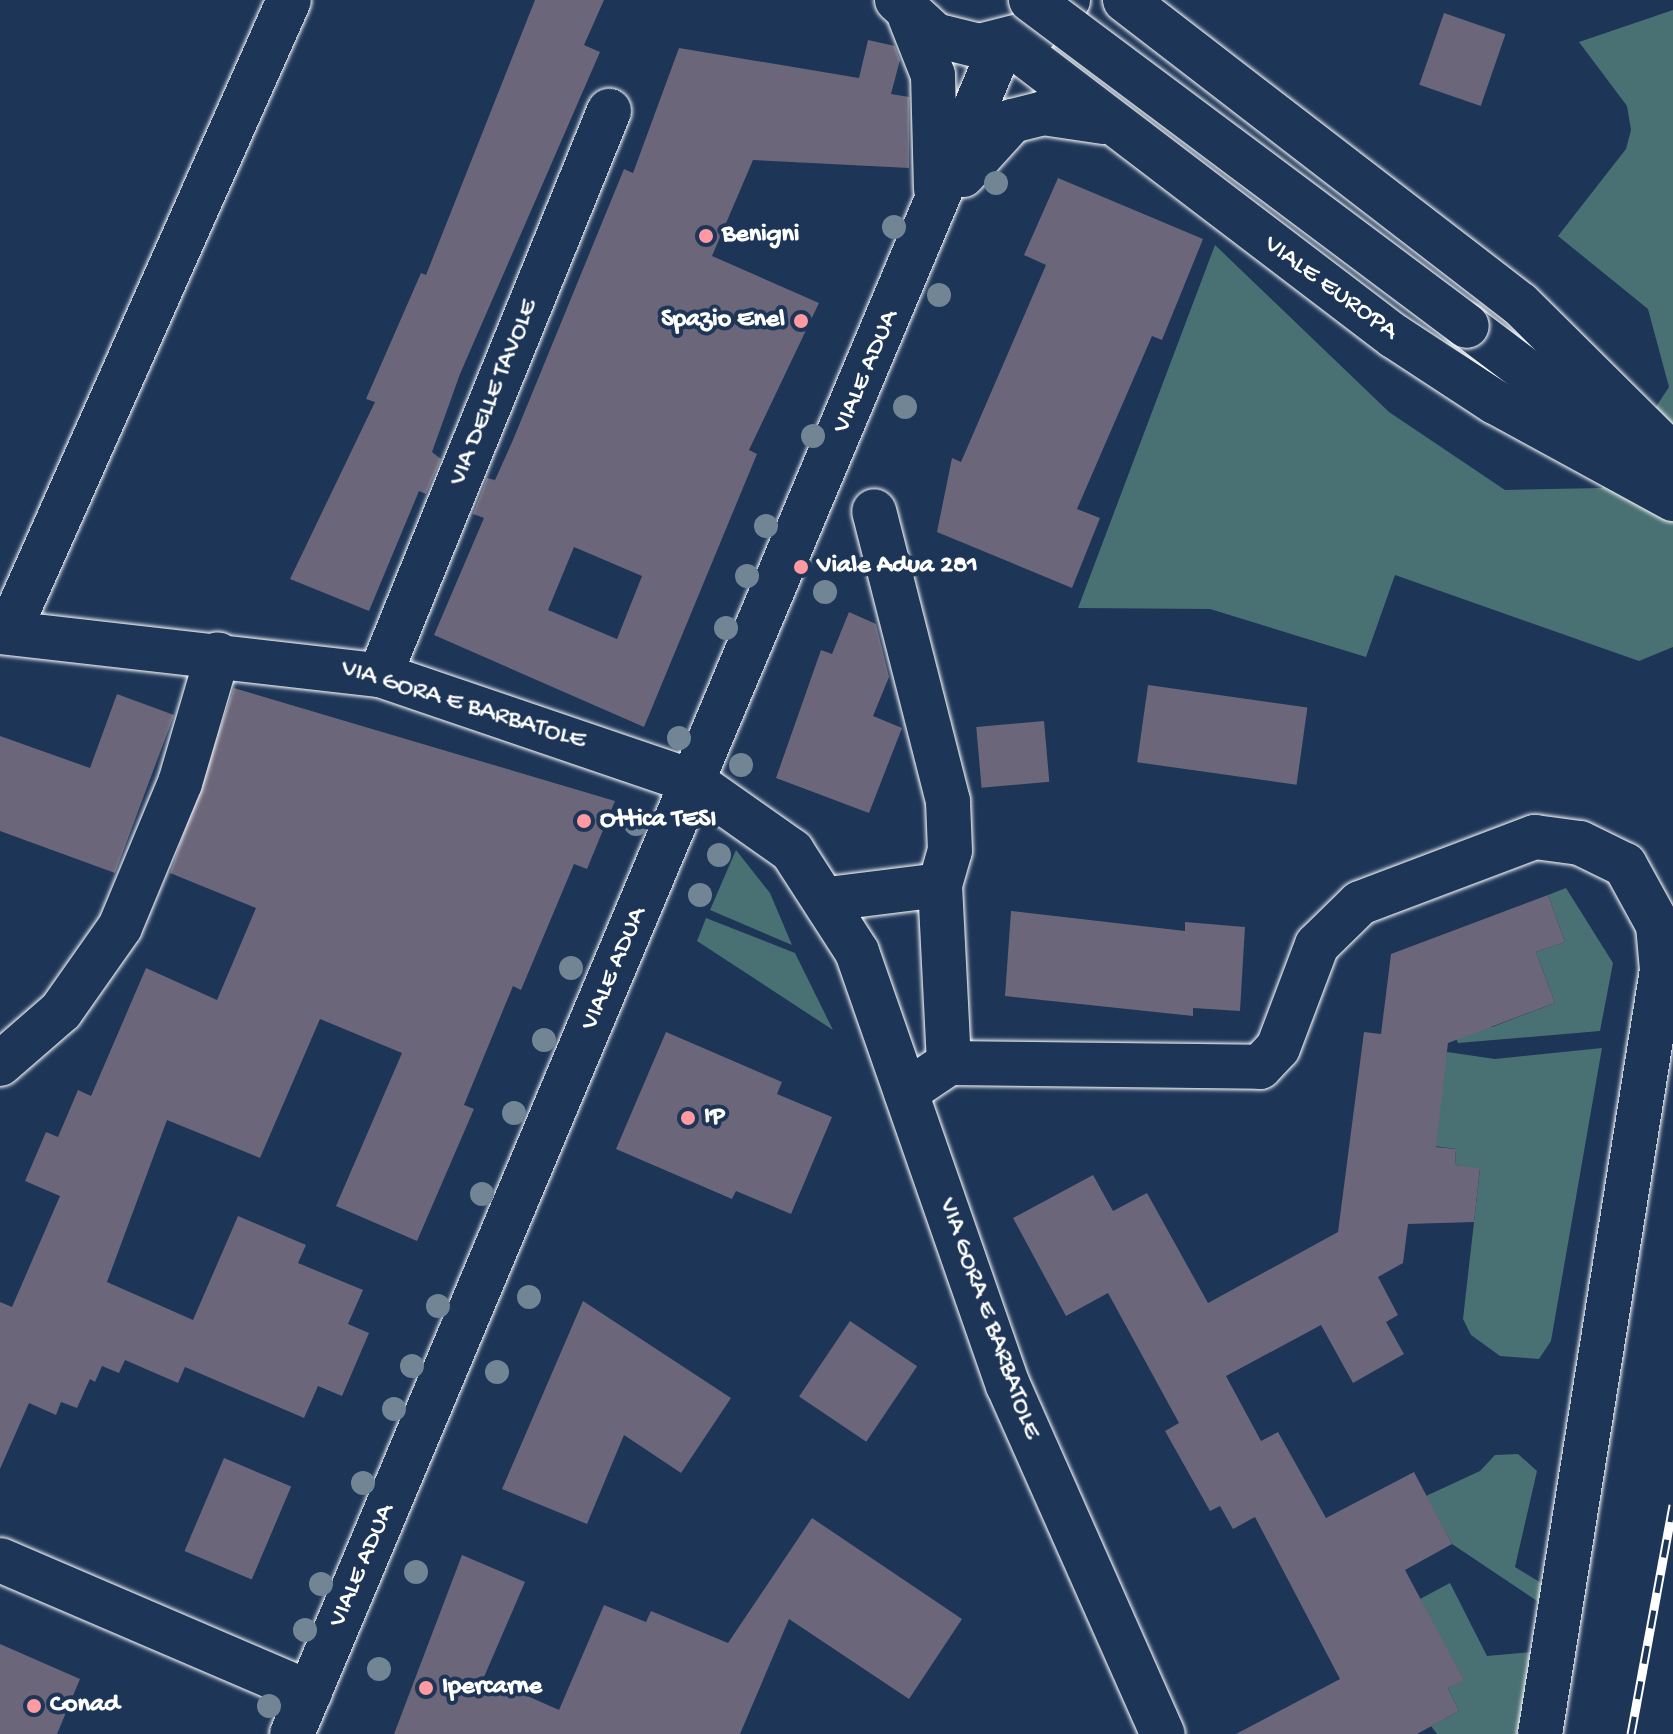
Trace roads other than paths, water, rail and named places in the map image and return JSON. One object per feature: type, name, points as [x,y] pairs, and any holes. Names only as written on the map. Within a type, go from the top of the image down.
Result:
[{"type":"main road","points":[[4,631],[289,0]]},
{"type":"main road","points":[[1031,0],[1673,481]]},
{"type":"main road","points":[[903,8],[949,41],[1006,44],[1046,25],[1068,0]]},
{"type":"main road","name":"VIALE EUROPA","points":[[1125,0],[1497,285],[1616,438],[1673,499]]},
{"type":"main road","points":[[903,8],[933,75],[937,204]]},
{"type":"main road","name":"VIALE EUROPA","points":[[1006,44],[1104,122],[1394,336],[1616,438],[1673,456]]},
{"type":"main road","name":"VIALE ADUA","points":[[292,1734],[1006,44]]},
{"type":"main road","name":"VIA DELLE TAVOLE","points":[[380,675],[609,111]]},
{"type":"main road","points":[[937,204],[1012,121],[1043,113],[1104,122]]},
{"type":"main road","points":[[874,511],[948,801],[952,837],[940,885],[949,1063]]},
{"type":"main road","name":"VIA GORA E BARBATOLE","points":[[4,631],[380,675],[694,782],[762,823],[828,899],[857,952],[1008,1385],[1163,1734]]},
{"type":"main road","points":[[0,1064],[61,1011],[120,927],[180,783],[218,654]]},
{"type":"main road","points":[[906,1092],[949,1063],[1252,1070],[1278,1048],[1317,945],[1360,903],[1535,837],[1580,843],[1625,865],[1658,925],[1662,970],[1540,1734]]},
{"type":"main road","points":[[828,899],[940,885]]},
{"type":"main road","points":[[0,1560],[310,1693]]},
{"type":"railway","points":[[1631,1734],[1673,1505]]},
{"type":"place","name":"Benigni","points":[[706,236]]},
{"type":"place","name":"Spazio Enel","points":[[801,321]]},
{"type":"place","name":"Viale Adua 281","points":[[801,567]]},
{"type":"place","name":"Ottica TESI","points":[[584,821]]},
{"type":"place","name":"IP","points":[[688,1118]]},
{"type":"place","name":"Ipercarne","points":[[426,1688]]},
{"type":"place","name":"Conad","points":[[34,1706]]}]
